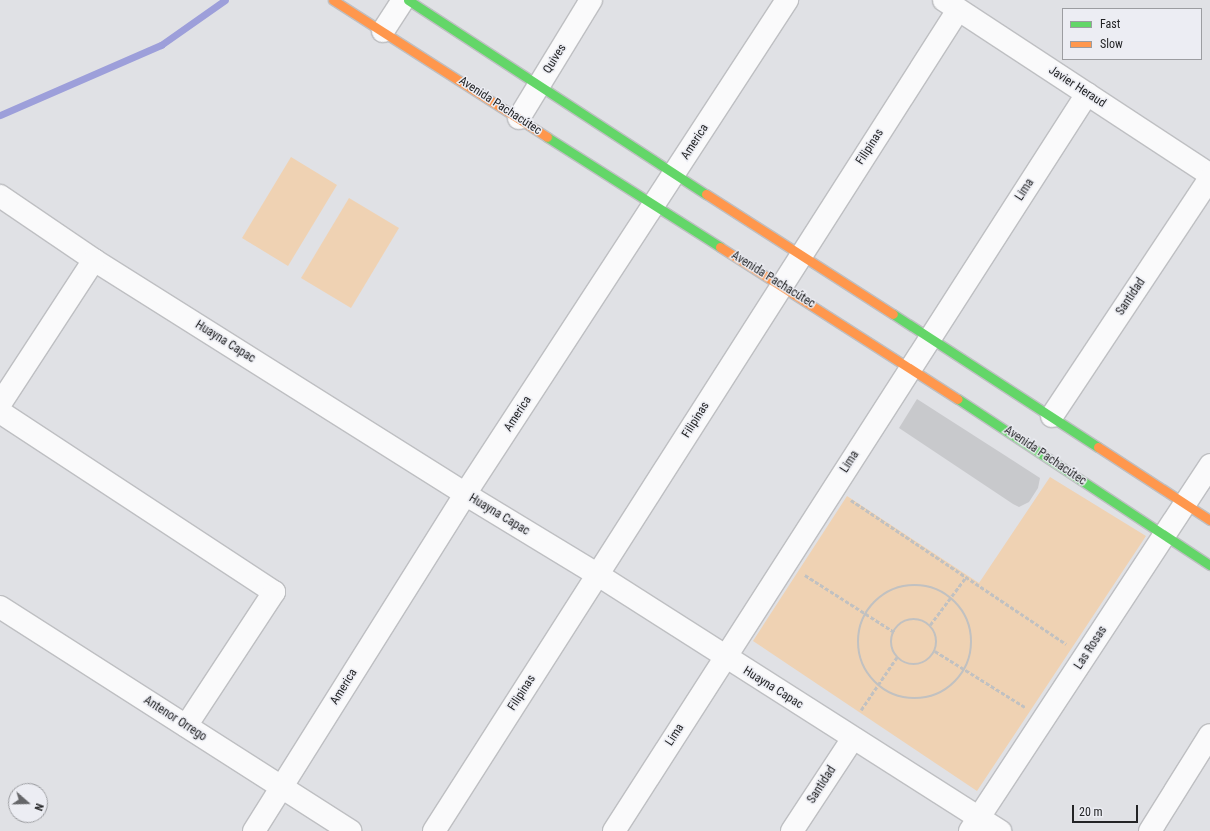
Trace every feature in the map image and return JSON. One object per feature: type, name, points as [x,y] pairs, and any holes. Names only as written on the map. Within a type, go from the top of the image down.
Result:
[{"type":"street","name":"Avenida Pachacútec","points":[[333,0],[654,206],[911,367],[1164,536],[1210,565]]},
{"type":"street","points":[[383,31],[403,0]]},
{"type":"street","points":[[408,0],[538,86],[675,172],[1210,520]]},
{"type":"street","name":"Quives","points":[[519,118],[591,0]]},
{"type":"street","name":"America","points":[[254,831],[465,494],[787,0]]},
{"type":"street","name":"Javier Heraud","points":[[951,5],[1210,175]]},
{"type":"street","name":"Filipinas","points":[[434,831],[801,254],[951,5]]},
{"type":"street","name":"Lima","points":[[614,831],[1087,94]]},
{"type":"street","name":"Santidad","points":[[1052,416],[1210,178]]},
{"type":"street","name":"Huayna Capac","points":[[0,196],[94,260],[465,494],[598,575],[853,738],[975,824],[1000,831]]},
{"type":"street","points":[[0,404],[94,260]]},
{"type":"street","points":[[0,412],[274,592],[186,726]]},
{"type":"street","name":"Las Rosas","points":[[975,824],[1210,465]]},
{"type":"street","name":"Antenor Orrego","points":[[0,607],[350,831]]},
{"type":"street","points":[[1150,831],[1210,735]]},
{"type":"street","name":"Santidad","points":[[792,831],[853,738]]},
{"type":"path","points":[[847,498],[1070,647]]},
{"type":"path","points":[[801,572],[894,632]]},
{"type":"path","points":[[930,626],[966,578]]},
{"type":"path","points":[[904,585],[921,585],[938,589],[952,598],[962,610],[969,624],[972,639],[970,654],[964,669],[950,685],[941,692],[925,698],[908,698],[892,694],[878,685],[867,674],[859,652],[859,629],[864,614],[875,601],[888,591],[904,585]]},
{"type":"path","points":[[911,619],[919,620],[930,626],[935,634],[937,641],[935,651],[927,660],[920,664],[906,663],[898,657],[892,647],[894,632],[904,621],[911,619]]},
{"type":"path","points":[[935,651],[1029,709]]},
{"type":"path","points":[[861,710],[898,657]]},
{"type":"shaded area","points":[[291,157],[337,185],[288,266],[242,238]]},
{"type":"shaded area","points":[[349,198],[399,228],[351,308],[301,278]]},
{"type":"shaded area","points":[[1050,477],[1146,536],[977,791],[753,641],[847,496],[979,583]]},
{"type":"building","points":[[917,399],[1040,478],[1038,488],[1029,502],[1019,507],[1013,504],[899,428]]},
{"type":"waterway","points":[[0,115],[161,45],[225,0]]},
{"type":"traffic: fast","points":[[408,0],[706,194]]},
{"type":"traffic: fast","points":[[547,137],[720,247]]},
{"type":"traffic: fast","points":[[893,314],[1098,447]]},
{"type":"traffic: fast","points":[[958,399],[1210,565]]},
{"type":"traffic: slow","points":[[333,0],[547,137]]},
{"type":"traffic: slow","points":[[706,194],[893,314]]},
{"type":"traffic: slow","points":[[720,247],[958,399]]},
{"type":"traffic: slow","points":[[1098,447],[1210,520]]}]
